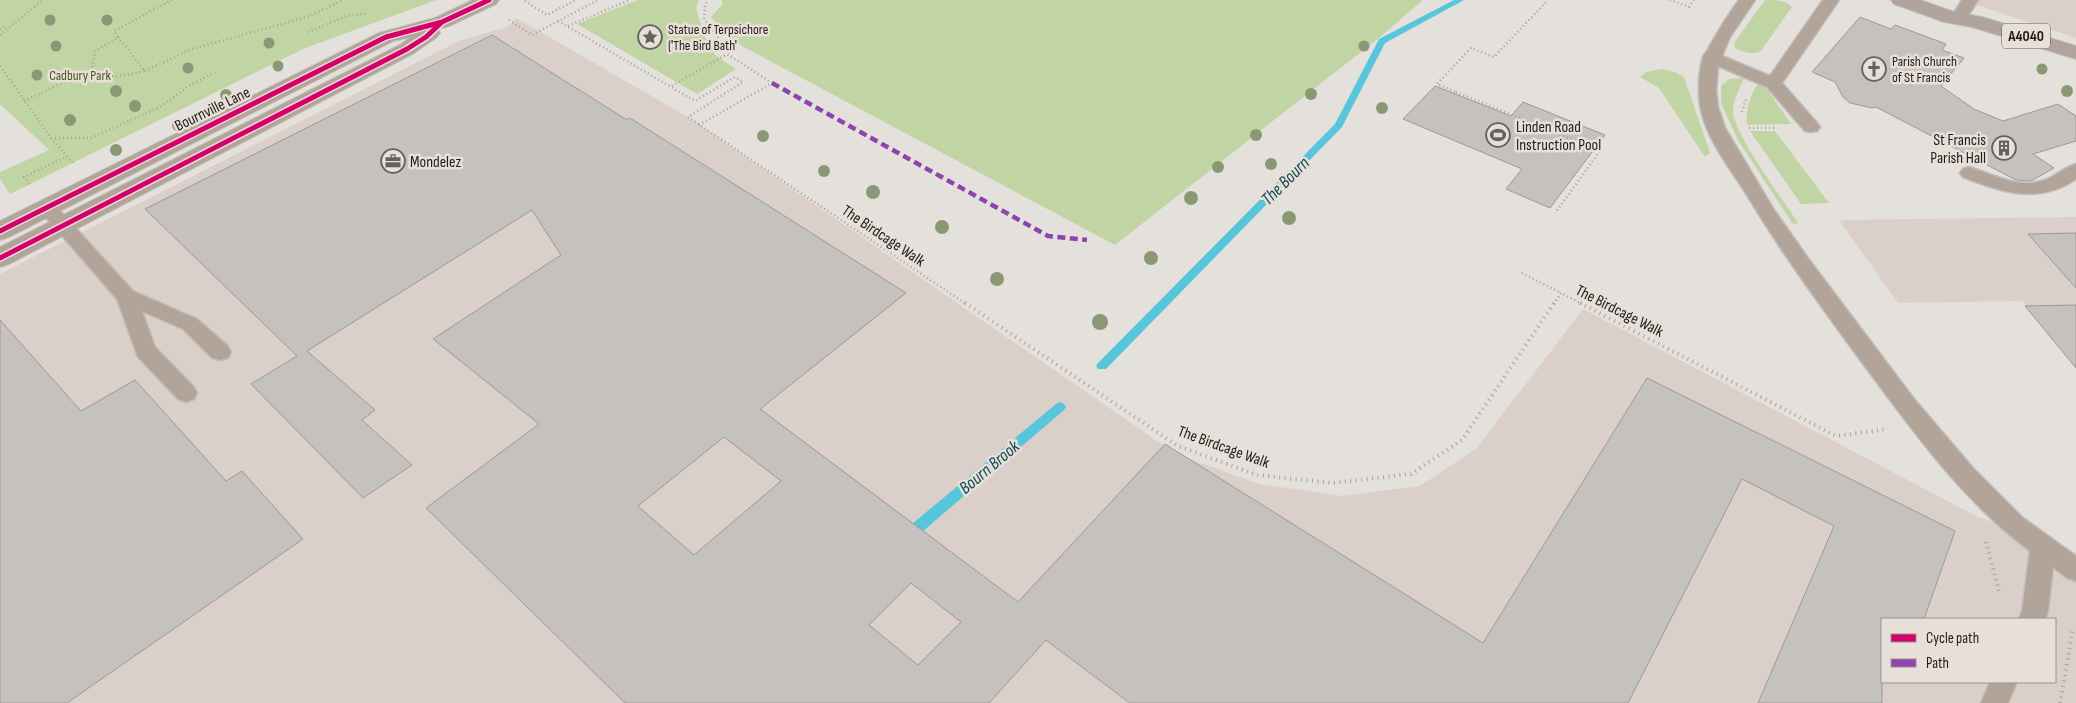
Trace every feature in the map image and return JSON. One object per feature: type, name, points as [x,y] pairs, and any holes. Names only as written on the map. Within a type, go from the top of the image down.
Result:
[{"type":"highway","name":"A4040","points":[[1901,0],[1951,18],[1969,11]]},
{"type":"highway","name":"A4040","points":[[1925,0],[1969,11],[2076,53]]},
{"type":"street","name":"Bournville Lane","points":[[0,231],[386,37],[442,22],[489,0]]},
{"type":"street","name":"Bournville Lane","points":[[0,258],[407,49],[426,37],[442,22]]},
{"type":"lane","points":[[1746,0],[1711,57],[1708,69],[1709,107],[1725,143],[1781,237],[1920,425],[2008,520],[2076,570]]},
{"type":"lane","points":[[1773,83],[1831,0]]},
{"type":"lane","points":[[1711,57],[1773,83],[1811,127]]},
{"type":"lane","points":[[1969,173],[2003,186],[2036,190],[2070,175],[2076,170]]},
{"type":"lane","points":[[46,207],[126,296],[146,351],[186,393]]},
{"type":"lane","points":[[126,296],[190,324],[220,352]]},
{"type":"lane","points":[[2032,618],[2036,611],[2043,546]]},
{"type":"lane","points":[[1994,703],[2004,683]]},
{"type":"path","points":[[0,35],[43,0]]},
{"type":"path","points":[[145,70],[114,31],[172,0]]},
{"type":"path","points":[[24,101],[92,69],[115,77],[145,70],[192,49],[310,16],[344,0]]},
{"type":"path","points":[[525,1],[547,15],[576,0]]},
{"type":"path","points":[[503,16],[532,35],[598,0]]},
{"type":"path","points":[[568,26],[630,0]]},
{"type":"path","points":[[558,21],[695,100],[735,77],[743,82],[688,117],[700,126],[772,83],[727,54],[716,34],[704,19],[705,5],[708,0]]},
{"type":"path","points":[[1548,0],[1494,57],[1471,48],[1437,84],[1455,93],[1600,150],[1555,213]]},
{"type":"path","points":[[1670,0],[1689,6],[1694,0]]},
{"type":"path","points":[[308,32],[347,16]]},
{"type":"path","points":[[0,29],[10,25]]},
{"type":"path","points":[[92,69],[95,50],[118,37]]},
{"type":"path","points":[[672,86],[727,54]]},
{"type":"path","points":[[0,66],[51,138],[74,164]]},
{"type":"path","points":[[51,138],[91,138],[160,107],[189,86],[215,72]]},
{"type":"path","points":[[1740,119],[1752,74]]},
{"type":"path","points":[[1744,128],[1779,128]]},
{"type":"path","points":[[1522,273],[1561,293]]},
{"type":"path","points":[[2060,703],[2073,628]]},
{"type":"shaded area","points":[[1962,0],[2076,0],[2076,38]]},
{"type":"shaded area","points":[[516,18],[688,117],[1176,454],[1259,484],[1342,496],[1420,486],[1476,449],[1583,309],[1976,516],[2076,553],[2076,703],[0,703],[0,274],[461,40],[508,27]]},
{"type":"shaded area","points":[[2076,217],[2076,347],[2059,348],[2022,301],[1898,303],[1839,220]]},
{"type":"green space","name":"Cadbury Park","points":[[0,0],[436,0],[303,49],[10,194],[0,179],[0,172],[49,150],[0,104]]},
{"type":"green space","points":[[638,0],[699,0],[696,8],[705,37],[715,55],[736,69],[697,94],[577,24]]},
{"type":"green space","points":[[722,0],[1423,0],[1380,37],[1115,245],[742,46],[711,17],[722,5]]},
{"type":"green space","points":[[1765,0],[1776,0],[1792,7],[1760,52],[1748,53],[1735,48],[1734,43]]},
{"type":"green space","points":[[1662,69],[1675,72],[1684,77],[1710,153],[1705,157],[1659,88],[1640,77],[1646,72]]},
{"type":"green space","points":[[1744,78],[1734,103],[1735,121],[1741,135],[1771,184],[1798,223],[1793,224],[1738,140],[1721,103],[1721,86],[1729,79]]},
{"type":"green space","points":[[1759,82],[1769,92],[1791,124],[1747,125],[1749,103]]},
{"type":"green space","points":[[1750,131],[1775,131],[1829,203],[1801,204]]},
{"type":"building","points":[[1860,17],[1891,29],[1895,25],[1946,44],[1942,50],[1964,58],[1941,86],[1974,109],[2003,121],[2058,104],[2076,116],[2076,141],[2033,154],[2054,168],[2031,181],[2016,180],[1876,107],[1872,108],[1850,103],[1843,97],[1835,82],[1812,72]]},
{"type":"building","points":[[492,35],[627,120],[630,118],[906,293],[760,409],[1018,602],[1165,444],[1483,643],[1647,378],[1955,531],[1924,618],[1881,618],[1882,703],[1758,703],[1834,526],[1742,479],[1628,703],[1130,703],[1046,640],[989,703],[625,703],[426,508],[539,424],[433,339],[561,255],[532,210],[307,351],[375,410],[362,420],[412,465],[363,498],[251,384],[297,356],[145,209]],"holes":[[[724,437],[781,481],[694,555],[638,506]],[[911,583],[961,622],[918,665],[869,625]]]},
{"type":"building","name":"Linden Road Instruction Pool","points":[[1435,86],[1511,116],[1523,102],[1605,135],[1550,208],[1506,189],[1522,169],[1403,119]]},
{"type":"building","points":[[2076,233],[2076,288],[2028,234]]},
{"type":"building","points":[[2076,305],[2076,368],[2025,306]]},
{"type":"building","points":[[0,320],[81,411],[135,380],[226,481],[242,471],[303,539],[67,703],[0,703]]},
{"type":"waterway","name":"The Bourn","points":[[1102,366],[1339,125],[1382,41],[1460,0]]},
{"type":"waterway","name":"Bourn Brook","points":[[917,528],[1060,407]]},
{"type":"marked path","points":[[772,83],[1048,236],[1087,240]]},
{"type":"cycle path","points":[[0,231],[386,37],[442,22],[489,0]]},
{"type":"cycle path","points":[[0,258],[407,49],[426,37],[442,22]]},
{"type":"place","name":"Statue of Terpsichore ('The Bird Bath'","points":[[650,37]]},
{"type":"place","name":"Parish Church of St Francis","points":[[1874,69]]},
{"type":"place","name":"Linden Road Instruction Pool","points":[[1498,135]]},
{"type":"place","name":"St Francis Parish Hall","points":[[2004,148]]},
{"type":"place","name":"Mondelez","points":[[393,161]]}]
